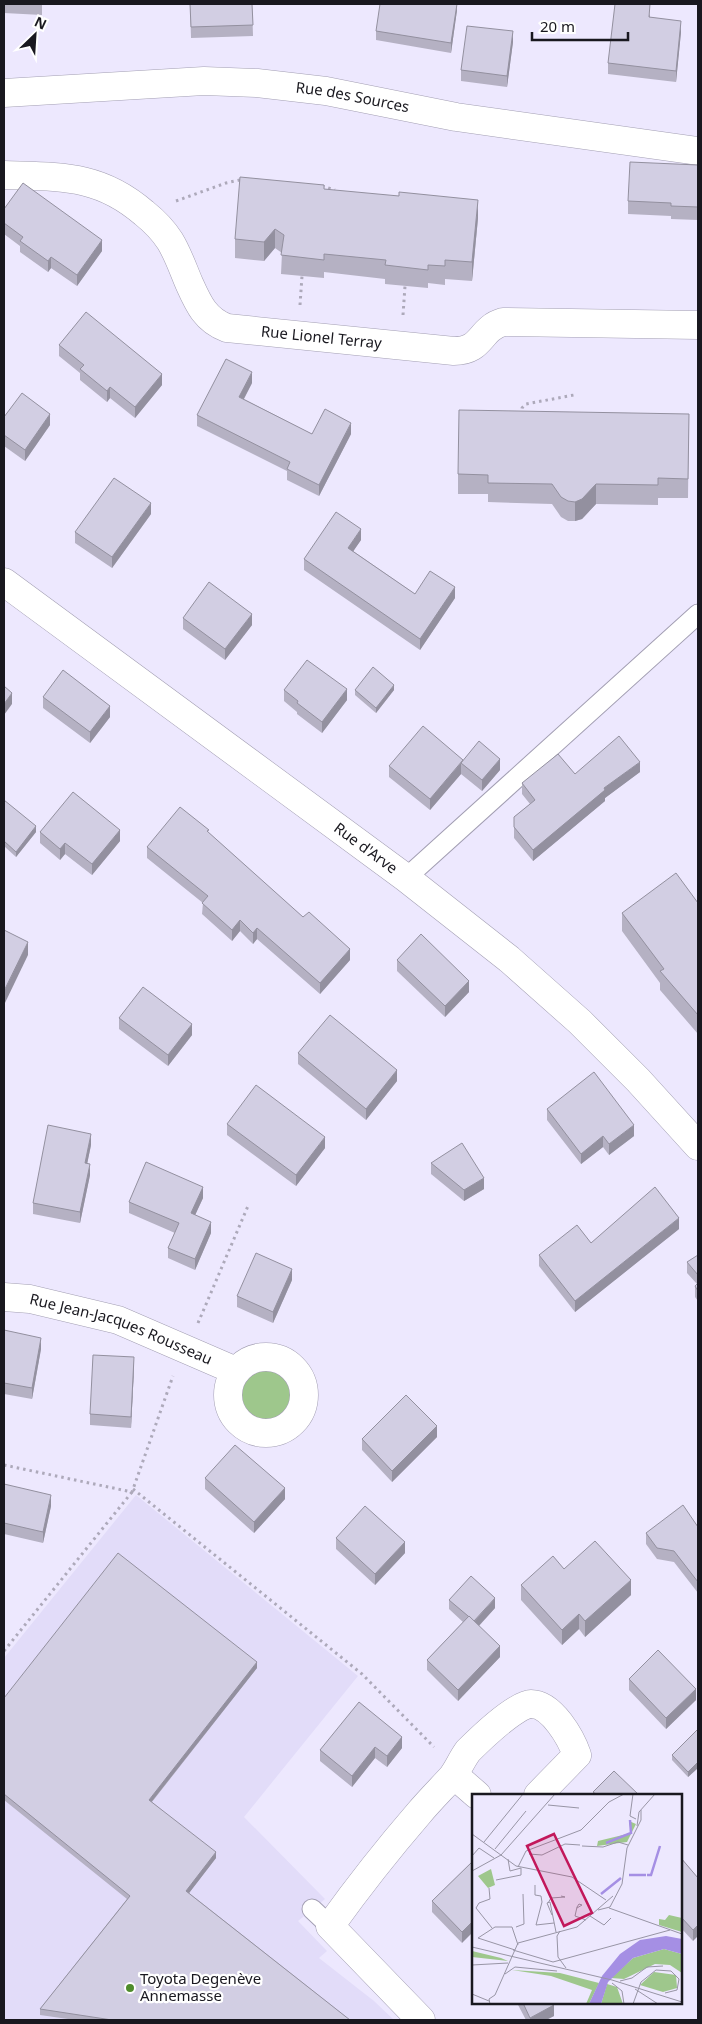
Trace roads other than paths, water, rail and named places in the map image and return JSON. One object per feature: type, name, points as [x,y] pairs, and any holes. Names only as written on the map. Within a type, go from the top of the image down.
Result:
[{"type":"street","name":"Rue des Sources","points":[[4,93],[204,81],[257,83],[326,91],[456,117],[698,151]]},
{"type":"street","name":"Rue Lionel Terray","points":[[4,176],[65,177],[90,182],[123,196],[152,220],[170,242],[204,313],[216,323],[227,328],[454,351],[471,348],[490,328],[503,322],[698,325]]},
{"type":"street","name":"Rue d'Arve","points":[[4,582],[406,878],[509,959],[580,1022],[638,1080],[698,1146]]},
{"type":"street","name":"Rue Jean-Jacques Rousseau","points":[[4,1297],[30,1299],[118,1320],[236,1371]]},
{"type":"street","points":[[421,2020],[321,1918],[361,1884],[455,1772],[468,1752],[520,1707],[531,1704],[541,1706],[558,1721],[567,1733],[577,1755],[539,1794]]},
{"type":"street","points":[[455,1772],[476,1794]]},
{"type":"lane","points":[[406,878],[698,614]]},
{"type":"place","name":"Toyota Degenève Annemasse","points":[[130,1988]]}]
